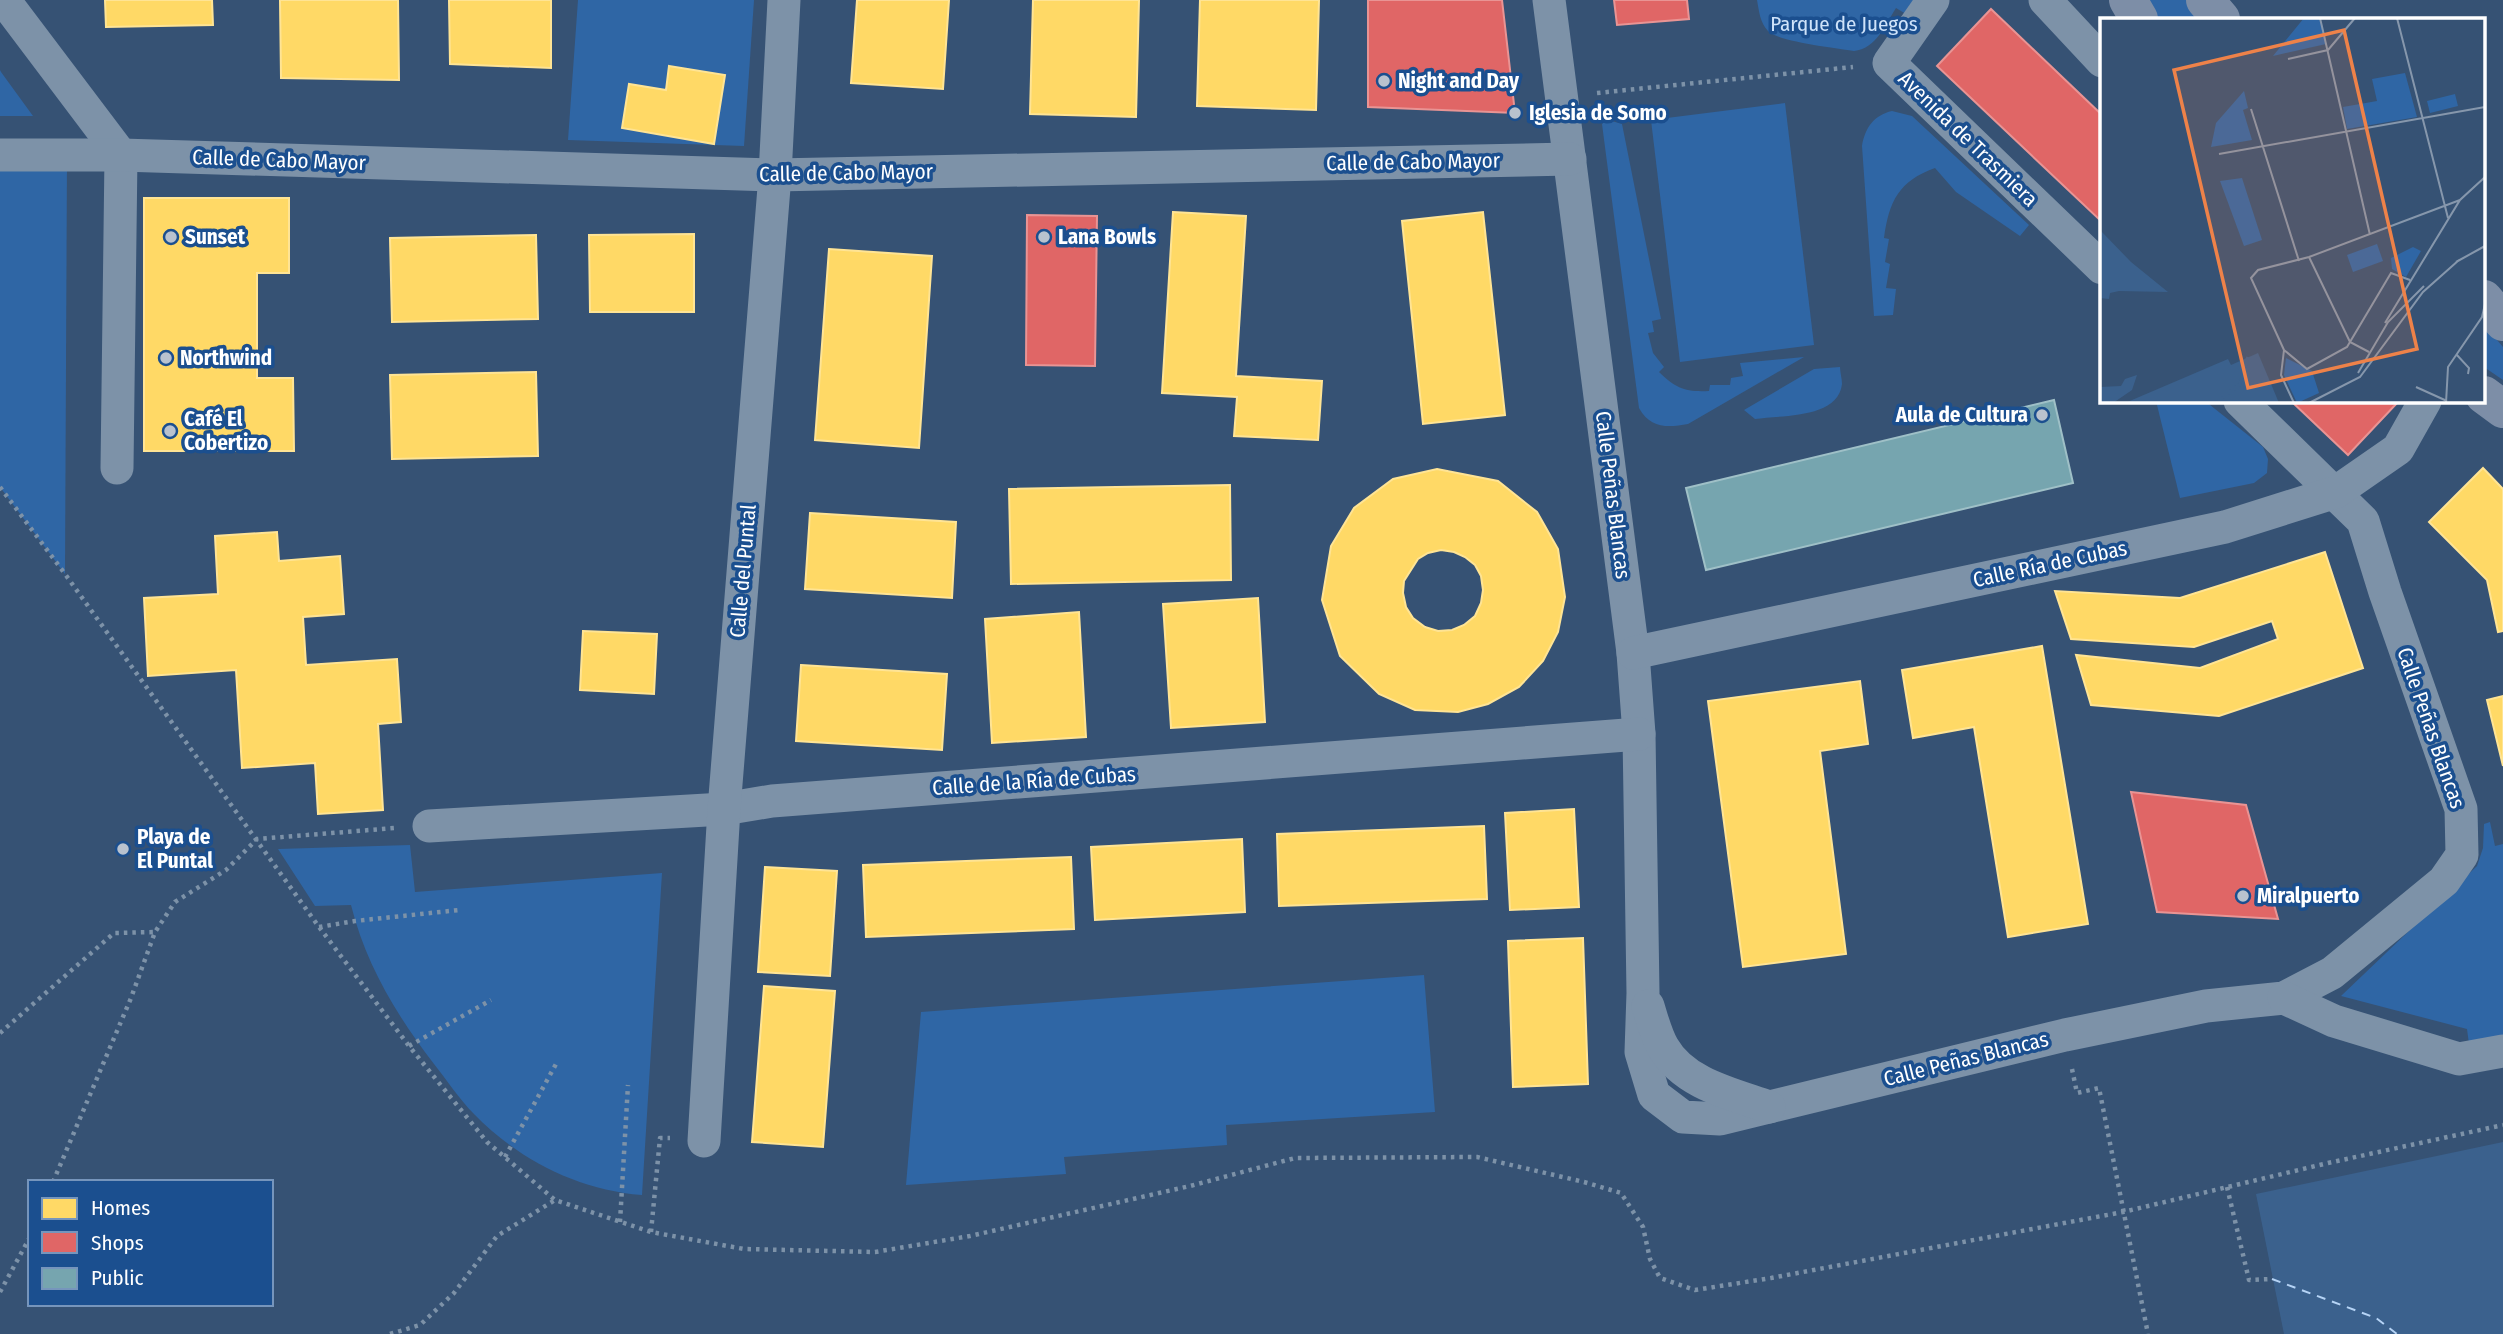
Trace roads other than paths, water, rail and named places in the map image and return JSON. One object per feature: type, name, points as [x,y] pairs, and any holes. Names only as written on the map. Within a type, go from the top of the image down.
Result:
[{"type":"main road","points":[[2128,0],[2138,18]]},
{"type":"main road","points":[[2205,0],[2220,18]]},
{"type":"main road","points":[[2486,301],[2503,322]]},
{"type":"main road","points":[[2486,396],[2503,409]]},
{"type":"street","points":[[4,0],[121,155],[117,468]]},
{"type":"street","name":"Calle del Puntal","points":[[704,1141],[724,809],[775,175],[784,0]]},
{"type":"street","name":"Calle Peñas Blancas","points":[[1549,0],[1633,653],[1639,734],[1643,993],[1641,1052],[1654,1095],[1683,1117],[1720,1119],[2065,1035],[2206,1006],[2284,998],[2332,973],[2444,881],[2462,855],[2462,809],[2385,592],[2363,521],[2336,492]]},
{"type":"street","name":"Avenida de Trasmiera","points":[[1933,0],[1889,63],[2100,266]]},
{"type":"street","points":[[2045,0],[2100,59]]},
{"type":"street","points":[[2053,0],[2100,36]]},
{"type":"street","name":"Calle de Cabo Mayor","points":[[0,155],[121,155],[775,175],[1570,159]]},
{"type":"street","points":[[2242,402],[2336,492]]},
{"type":"street","name":"Calle Ría de Cubas","points":[[1633,653],[2225,527],[2336,492],[2398,449],[2424,402]]},
{"type":"street","name":"Calle de la Ría de Cubas","points":[[429,826],[724,809],[772,800],[1639,734]]},
{"type":"street","points":[[2284,998],[2334,1021],[2459,1059],[2503,1051]]},
{"type":"place","name":"Night and Day","points":[[1384,81]]},
{"type":"place","name":"Iglesia de Somo","points":[[1515,113]]},
{"type":"place","name":"Sunset","points":[[171,237]]},
{"type":"place","name":"Lana Bowls","points":[[1044,237]]},
{"type":"place","name":"Northwind","points":[[166,358]]},
{"type":"place","name":"Aula de Cultura","points":[[2042,415]]},
{"type":"place","name":"Café El Cobertizo","points":[[170,431]]},
{"type":"place","name":"Playa de El Puntal","points":[[123,849]]},
{"type":"place","name":"Miralpuerto","points":[[2243,896]]},
{"type":"park label","name":"Parque de Juegos","points":[[1844,24]]}]
